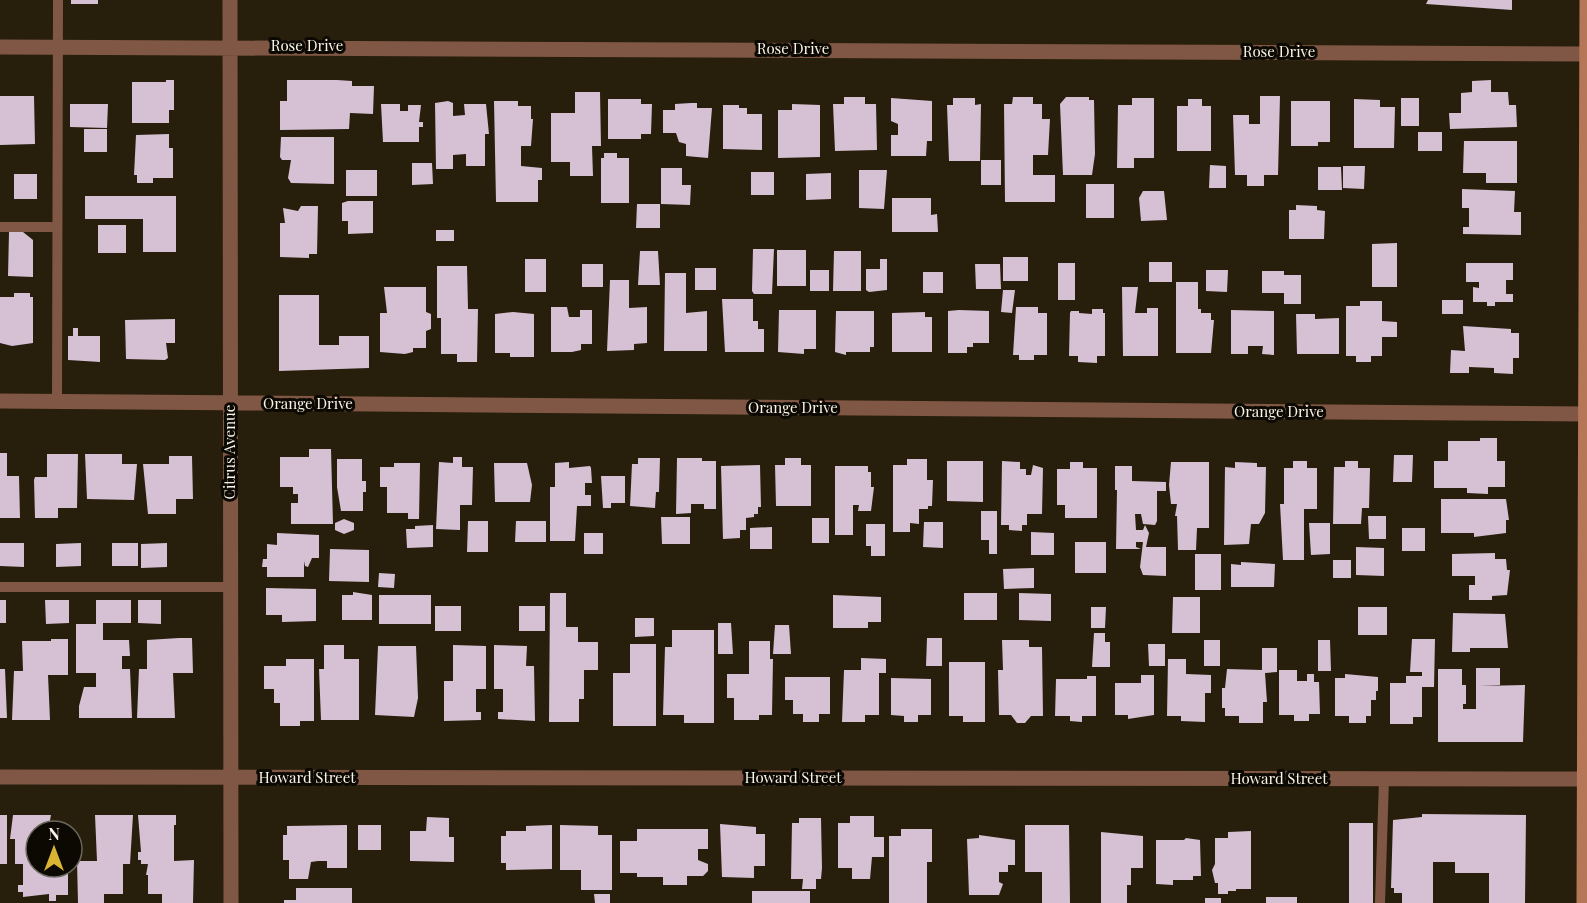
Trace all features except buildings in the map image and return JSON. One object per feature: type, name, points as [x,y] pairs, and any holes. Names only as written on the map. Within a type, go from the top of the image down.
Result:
[{"type":"street","name":"Citrus Avenue","points":[[230,0],[231,903]]},
{"type":"street","points":[[1584,903],[1587,0]]},
{"type":"street","name":"Rose Drive","points":[[0,47],[230,46],[1586,54]]},
{"type":"street","name":"Orange Drive","points":[[0,401],[1586,414]]},
{"type":"street","name":"Howard Street","points":[[0,777],[1586,779]]},
{"type":"lane","points":[[57,402],[58,0]]},
{"type":"lane","points":[[0,227],[57,227]]},
{"type":"lane","points":[[0,587],[231,587]]},
{"type":"lane","points":[[1380,903],[1384,779]]}]
